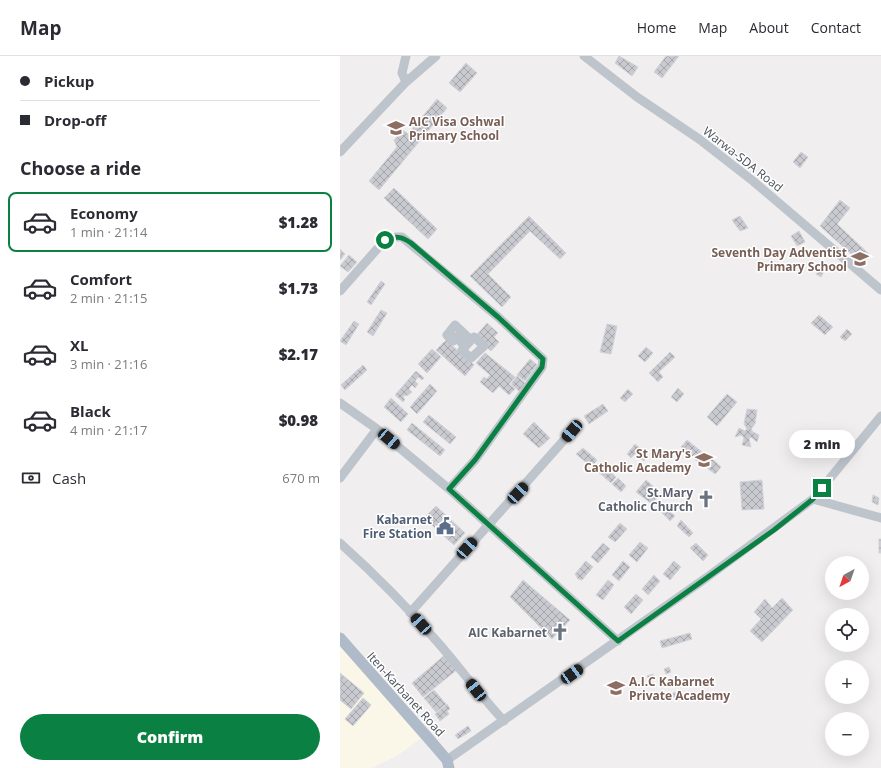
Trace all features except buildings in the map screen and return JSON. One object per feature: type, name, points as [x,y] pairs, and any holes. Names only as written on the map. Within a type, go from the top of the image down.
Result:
[{"type":"main road","name":"Iten-Karbanet Road","points":[[340,638],[448,764]]},
{"type":"street","points":[[406,56],[402,73],[406,82]]},
{"type":"street","points":[[340,152],[406,82],[436,56]]},
{"type":"street","name":"Warwa-SDA Road","points":[[584,56],[637,97],[699,139],[753,181],[881,290]]},
{"type":"street","points":[[340,291],[385,240],[402,237],[498,317],[543,359],[542,367],[507,418],[475,460],[449,489]]},
{"type":"street","points":[[340,403],[377,429],[449,489],[488,526],[554,581],[618,641]]},
{"type":"street","points":[[448,764],[504,721],[618,641],[813,499],[881,416]]},
{"type":"street","points":[[340,478],[344,467],[377,429]]},
{"type":"street","points":[[410,613],[572,431]]},
{"type":"street","points":[[813,499],[881,518]]},
{"type":"street","points":[[340,543],[384,584],[504,721]]},
{"type":"shaded area","points":[[341,645],[423,737],[397,756],[371,768],[340,768]]},
{"type":"place","name":"AIC Visa Oshwal Primary School","points":[[396,128]]},
{"type":"place","name":"Seventh Day Adventist Primary School","points":[[860,259]]},
{"type":"place","name":"St Mary's Catholic Academy","points":[[704,460]]},
{"type":"place","name":"St.Mary Catholic Church","points":[[706,499]]},
{"type":"place","name":"Kabarnet Fire Station","points":[[445,526]]},
{"type":"place","name":"AIC Kabarnet","points":[[560,632]]},
{"type":"place","name":"A.I.C Kabarnet Private Academy","points":[[616,688]]},
{"type":"route","points":[[385,240],[402,237],[411,243],[498,317],[543,359],[542,367],[534,376],[507,418],[475,460],[449,489],[488,526],[554,581],[618,641],[774,530],[813,499],[822,488]]}]
